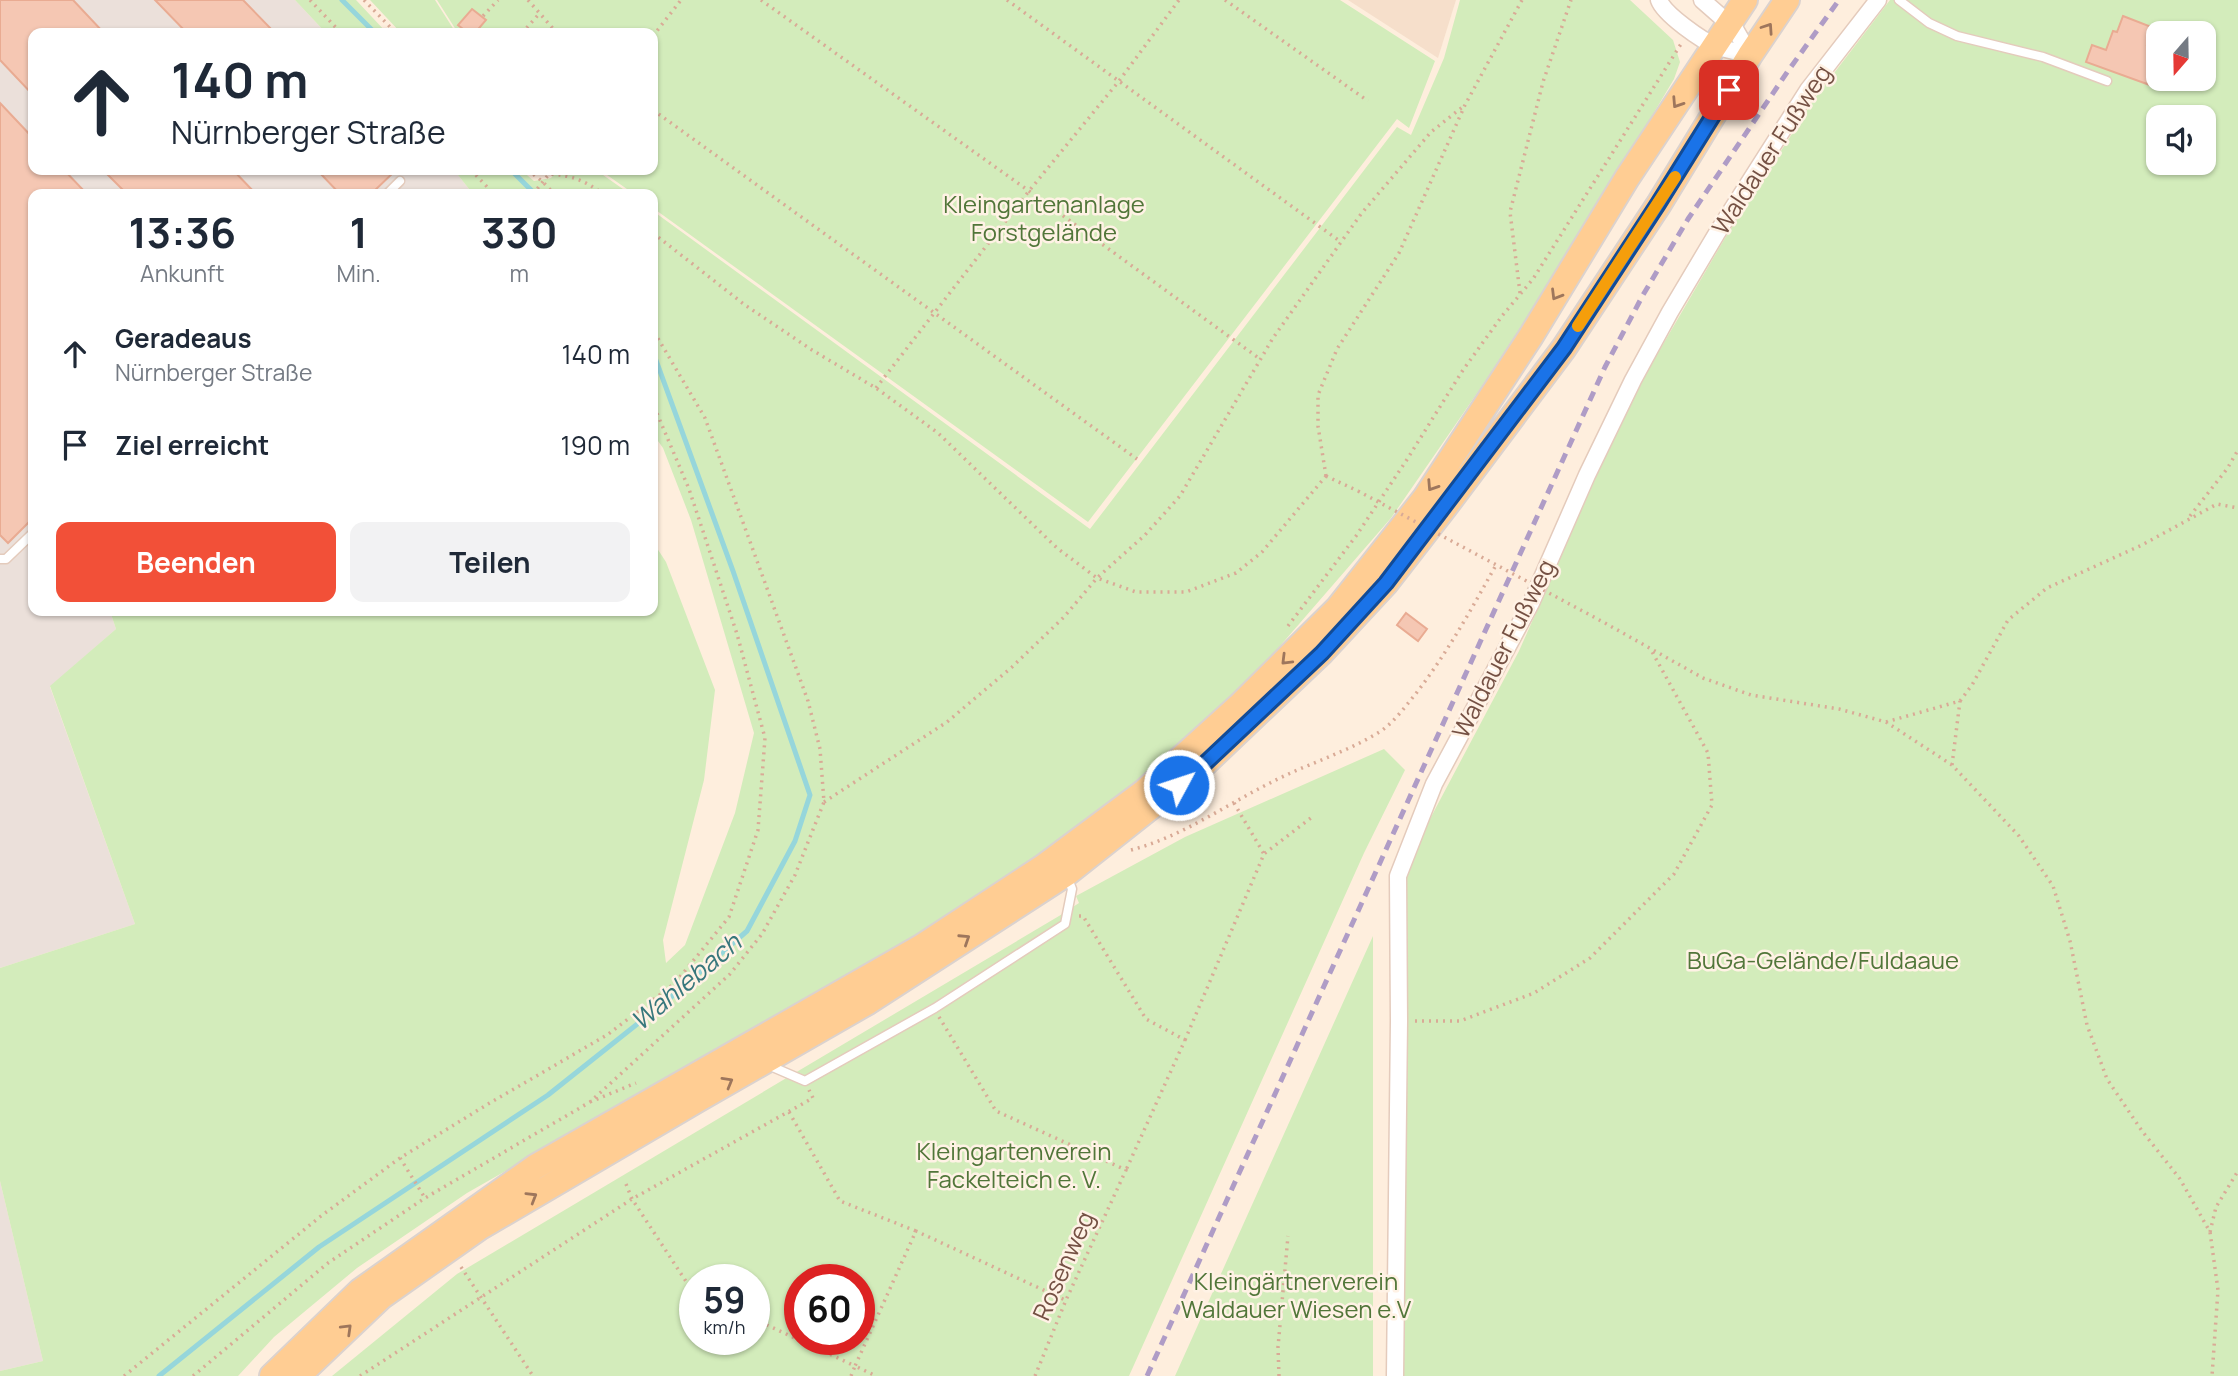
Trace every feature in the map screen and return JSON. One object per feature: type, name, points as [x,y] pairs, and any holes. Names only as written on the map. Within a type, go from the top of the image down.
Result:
[{"type":"main road","points":[[272,1376],[360,1291],[535,1167],[921,947],[1043,867],[1145,791],[1239,706],[1338,608],[1425,498],[1531,336],[1627,178],[1745,0]]},
{"type":"main road","points":[[298,1376],[381,1297],[479,1228],[868,1002],[1066,874],[1200,768],[1322,653],[1386,583],[1445,507],[1564,348],[1787,0]]},
{"type":"street","points":[[1659,0],[1661,6],[1714,46],[1750,55]]},
{"type":"street","points":[[1702,0],[1735,29],[1750,55]]},
{"type":"street","name":"Waldauer Fußweg","points":[[1395,1376],[1398,876],[1434,784],[1531,603],[1587,475],[1633,380],[1670,312],[1808,90],[1878,0]]},
{"type":"lane","points":[[1899,0],[1929,23],[1956,36],[2043,57],[2107,81]]},
{"type":"lane","points":[[392,189],[400,181]]},
{"type":"lane","points":[[0,559],[6,559],[28,538]]},
{"type":"lane","points":[[762,1062],[805,1081],[935,1008],[1065,924],[1072,888],[1066,874]]},
{"type":"path","points":[[310,0],[336,28]]},
{"type":"path","points":[[364,0],[391,28]]},
{"type":"path","points":[[483,16],[498,0]]},
{"type":"path","points":[[528,0],[552,28]]},
{"type":"path","points":[[658,30],[681,0]]},
{"type":"path","points":[[761,0],[1261,359]]},
{"type":"path","points":[[1007,0],[1341,242]]},
{"type":"path","points":[[876,388],[1029,191],[1119,81],[1179,0]]},
{"type":"path","points":[[1226,0],[1368,101]]},
{"type":"path","points":[[658,237],[745,305],[812,350],[876,388],[938,433],[1057,548],[1097,578],[1136,592],[1186,592],[1236,573],[1262,552],[1326,476],[1318,426],[1318,395],[1337,349],[1399,253],[1465,105],[1522,0]]},
{"type":"path","points":[[1520,294],[1510,212],[1543,82],[1571,0]]},
{"type":"path","points":[[526,28],[539,14]]},
{"type":"path","points":[[1287,626],[1356,536],[1463,370],[1533,279],[1690,30]]},
{"type":"path","points":[[824,802],[947,722],[1021,659],[1064,617],[1097,578],[1145,535],[1180,496],[1273,338],[1361,214],[1431,132],[1465,105]]},
{"type":"path","points":[[658,114],[1137,458]]},
{"type":"path","points":[[476,175],[489,189]]},
{"type":"path","points":[[534,175],[549,189]]},
{"type":"path","points":[[537,189],[549,175]]},
{"type":"path","points":[[569,175],[596,189]]},
{"type":"path","points":[[590,1102],[730,974],[762,934],[795,875],[824,802],[820,749],[799,675],[705,418],[658,338]]},
{"type":"path","points":[[124,1376],[321,1216],[400,1158],[607,1035],[675,983],[729,917],[758,830],[765,738],[737,634],[689,489],[658,416]]},
{"type":"path","points":[[2189,517],[2227,469],[2238,450]]},
{"type":"path","points":[[1326,476],[1605,623],[1703,678],[1751,695],[1839,709],[1886,722],[1952,765],[2019,835],[2053,886],[2070,941],[2087,1025],[2107,1079],[2142,1131],[2180,1179],[2210,1233],[2218,1290],[2212,1376]]},
{"type":"path","points":[[1952,765],[1960,701],[2008,620],[2047,589],[2143,545],[2189,517],[2217,504],[2238,508]]},
{"type":"path","points":[[1398,716],[1459,632],[1496,565]]},
{"type":"path","points":[[1399,1021],[1460,1021],[1534,993],[1590,958],[1674,874],[1712,805],[1709,754],[1650,648]]},
{"type":"path","points":[[1886,722],[1960,701]]},
{"type":"path","points":[[1234,803],[1264,854]]},
{"type":"path","name":"Rosenweg","points":[[1035,1376],[1066,1300],[1185,1040],[1264,854],[1312,817]]},
{"type":"path","points":[[1067,914],[1083,916],[1146,1019],[1185,1040]]},
{"type":"path","points":[[935,1008],[996,1111],[1126,1170]]},
{"type":"path","points":[[360,1376],[632,1199],[813,1098],[805,1081]]},
{"type":"path","points":[[193,1376],[328,1262],[425,1198],[590,1102],[637,1083]]},
{"type":"path","points":[[789,1112],[840,1200],[916,1231],[1066,1300]]},
{"type":"path","points":[[400,1158],[425,1198]]},
{"type":"path","points":[[2210,1233],[2216,1208],[2238,1171]]},
{"type":"path","points":[[626,1184],[632,1199],[679,1271]]},
{"type":"path","points":[[851,1376],[916,1231]]},
{"type":"path","points":[[1279,1376],[1278,1347],[1288,1236]]},
{"type":"path","points":[[455,1259],[533,1376]]},
{"type":"path","points":[[770,1326],[876,1376]]},
{"type":"shaded area","points":[[0,0],[295,0],[321,28],[28,28],[28,175],[458,175],[469,189],[28,189],[28,616],[112,616],[116,629],[50,687],[135,924],[0,968]]},
{"type":"shaded area","points":[[1348,0],[1456,0],[1438,58]]},
{"type":"shaded area","points":[[0,1181],[43,1361],[0,1371]]},
{"type":"green space","points":[[295,0],[356,0],[382,28],[321,28]]},
{"type":"green space","points":[[370,0],[435,0],[453,28],[396,28]]},
{"type":"green space","name":"Kleingartenanlage Forstgelände","points":[[437,0],[1340,0],[1435,61],[1409,128],[1397,119],[1088,522],[658,212],[658,189],[627,189],[607,175],[658,175],[658,28],[455,28]]},
{"type":"green space","points":[[1460,0],[1630,0],[1673,40],[1680,62],[1674,79],[1582,233],[1480,389],[1391,518],[1260,669],[1160,765],[1033,864],[918,937],[467,1193],[357,1268],[274,1337],[238,1376],[0,1376],[0,1371],[43,1361],[0,1181],[0,968],[135,924],[50,686],[116,629],[112,616],[658,616],[658,550],[666,562],[715,690],[704,780],[663,940],[666,963],[685,945],[735,813],[754,733],[691,520],[658,441],[658,215],[1090,529],[1397,127],[1411,135],[1444,58]]},
{"type":"green space","name":"BuGa-Gelände/Fuldaaue","points":[[1890,0],[2238,0],[2238,1376],[1401,1376],[1405,866],[1519,651],[1641,382],[1725,238],[1815,98]]},
{"type":"green space","points":[[458,175],[527,175],[534,181],[551,178],[553,175],[603,175],[623,189],[469,189]]},
{"type":"green space","name":"Kleingartenverein Fackelteich e. V.","points":[[1384,749],[1405,770],[1364,853],[1129,1376],[332,1376],[457,1274],[1059,916],[1079,903],[1076,896],[1185,837]]},
{"type":"green space","name":"Kleingärtnerverein Waldauer Wiesen e.V","points":[[1373,936],[1373,1376],[1175,1376]]},
{"type":"building","points":[[0,0],[73,0],[99,28],[28,28],[28,90],[0,60]]},
{"type":"building","points":[[155,0],[243,0],[270,28],[182,28]]},
{"type":"building","points":[[472,9],[486,20],[479,28],[462,28],[458,25]]},
{"type":"building","points":[[2123,16],[2146,25],[2146,84],[2086,62],[2092,45],[2106,50],[2113,31],[2117,32]]},
{"type":"building","points":[[0,103],[28,133],[28,175],[69,175],[82,189],[28,189],[28,523],[8,543],[0,535]]},
{"type":"building","points":[[108,175],[238,175],[251,189],[122,189]]},
{"type":"building","points":[[322,175],[391,175],[376,189],[335,189]]},
{"type":"building","points":[[1406,613],[1427,629],[1418,641],[1397,625]]},
{"type":"waterway","name":"Wahlebach","points":[[342,0],[370,28]]},
{"type":"waterway","name":"Wahlebach","points":[[516,175],[530,189]]},
{"type":"waterway","name":"Wahlebach","points":[[159,1376],[319,1247],[548,1095],[670,998],[747,931],[795,841],[810,795],[733,571],[658,366]]},
{"type":"railway","points":[[1147,1376],[1605,367],[1688,219],[1839,0]]},
{"type":"slow traffic","points":[[1578,326],[1675,177]]},
{"type":"route","points":[[1179,785],[1322,653],[1386,583],[1564,348],[1729,90]]}]
